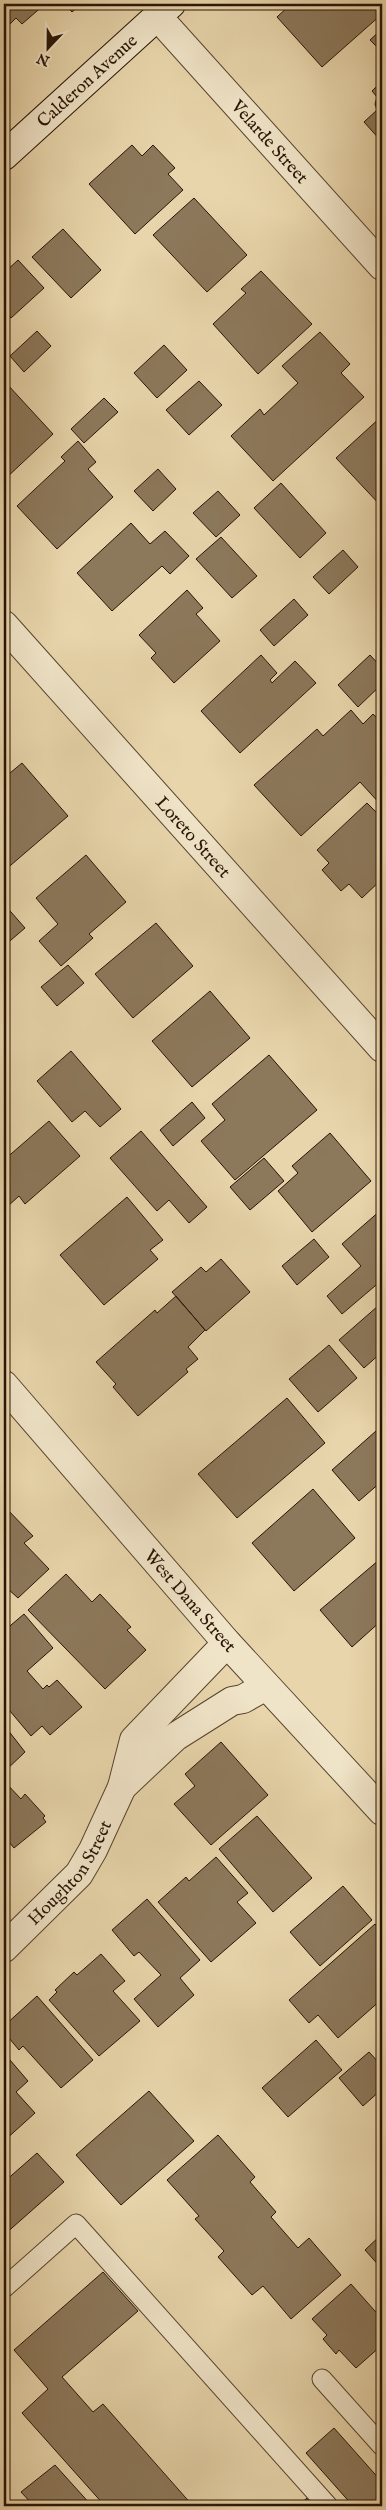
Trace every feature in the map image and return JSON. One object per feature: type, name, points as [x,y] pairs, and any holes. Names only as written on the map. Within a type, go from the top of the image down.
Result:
[{"type":"street","name":"Calderon Avenue","points":[[4,156],[164,10]]},
{"type":"street","name":"Velarde Street","points":[[164,10],[382,266]]},
{"type":"street","name":"Loreto Street","points":[[4,625],[382,1048]]},
{"type":"street","name":"West Dana Street","points":[[4,1385],[227,1643],[382,1811]]},
{"type":"street","name":"Houghton Street","points":[[4,1948],[79,1874],[122,1787],[134,1740],[227,1643]]},
{"type":"street","name":"Houghton Street","points":[[122,1787],[175,1736],[232,1701],[243,1699],[266,1686]]},
{"type":"lane","points":[[4,2288],[76,2224],[328,2506]]},
{"type":"lane","points":[[322,2379],[382,2446]]},
{"type":"building","points":[[4,4],[45,4],[22,24],[16,18],[10,24],[4,17]]},
{"type":"building","points":[[65,4],[81,4],[72,12]]},
{"type":"building","points":[[291,4],[382,4],[382,14],[322,67],[277,17]]},
{"type":"building","points":[[382,29],[382,52],[370,40]]},
{"type":"building","points":[[382,81],[382,142],[364,122],[377,110],[375,104],[377,97],[372,91]]},
{"type":"building","points":[[132,145],[142,156],[153,145],[175,168],[168,174],[183,190],[135,234],[89,184]]},
{"type":"building","points":[[194,198],[247,255],[207,292],[153,235]]},
{"type":"building","points":[[63,229],[101,270],[71,298],[32,257]]},
{"type":"building","points":[[18,260],[44,288],[11,318],[4,310],[4,273]]},
{"type":"building","points":[[261,271],[312,324],[258,374],[213,324],[246,293],[241,289]]},
{"type":"building","points":[[37,331],[51,346],[24,372],[10,356]]},
{"type":"building","points":[[320,332],[350,364],[341,373],[364,397],[273,481],[231,436],[260,409],[264,415],[298,383],[282,366]]},
{"type":"building","points":[[164,345],[187,370],[157,398],[134,373]]},
{"type":"building","points":[[199,381],[222,405],[189,435],[166,410]]},
{"type":"building","points":[[7,384],[53,434],[4,480],[4,387]]},
{"type":"building","points":[[104,398],[118,412],[84,443],[71,429]]},
{"type":"building","points":[[382,416],[382,507],[336,458]]},
{"type":"building","points":[[78,441],[96,462],[88,469],[113,497],[57,549],[17,506],[65,461],[61,457]]},
{"type":"building","points":[[158,469],[176,489],[153,511],[134,491]]},
{"type":"building","points":[[281,483],[326,533],[300,558],[254,508]]},
{"type":"building","points":[[218,491],[240,515],[216,537],[193,513]]},
{"type":"building","points":[[131,523],[150,544],[165,531],[189,556],[170,574],[162,566],[112,611],[77,573]]},
{"type":"building","points":[[221,537],[257,576],[232,598],[196,559]]},
{"type":"building","points":[[343,550],[358,567],[329,594],[313,577]]},
{"type":"building","points":[[187,590],[203,608],[196,614],[220,641],[174,683],[151,658],[156,653],[139,635]]},
{"type":"building","points":[[294,599],[308,615],[274,646],[260,630]]},
{"type":"building","points":[[261,655],[277,673],[270,680],[272,683],[295,661],[316,683],[240,753],[201,711]]},
{"type":"building","points":[[370,655],[382,668],[382,684],[358,707],[338,685]]},
{"type":"building","points":[[351,710],[363,724],[373,714],[382,723],[382,806],[360,782],[301,836],[254,785],[317,729],[323,736]]},
{"type":"building","points":[[22,763],[68,816],[4,871],[4,778]]},
{"type":"building","points":[[367,803],[382,818],[382,879],[362,898],[349,884],[341,891],[322,870],[329,863],[317,850]]},
{"type":"building","points":[[86,855],[126,902],[89,934],[93,938],[61,966],[39,941],[58,924],[36,898]]},
{"type":"building","points":[[4,904],[25,928],[4,946]]},
{"type":"building","points":[[156,923],[193,966],[133,1018],[95,974]]},
{"type":"building","points":[[68,965],[84,983],[57,1006],[41,987]]},
{"type":"building","points":[[210,991],[250,1038],[192,1087],[152,1041]]},
{"type":"building","points":[[71,1051],[121,1109],[100,1127],[85,1111],[72,1122],[37,1081]]},
{"type":"building","points":[[269,1055],[317,1110],[235,1180],[201,1141],[225,1120],[212,1104]]},
{"type":"building","points":[[192,1102],[205,1118],[173,1146],[160,1130]]},
{"type":"building","points":[[49,1121],[80,1156],[25,1204],[19,1196],[8,1206],[4,1201],[4,1160]]},
{"type":"building","points":[[141,1131],[207,1207],[189,1223],[169,1200],[157,1211],[110,1158]]},
{"type":"building","points":[[330,1133],[371,1181],[312,1232],[278,1191],[298,1173],[292,1166]]},
{"type":"building","points":[[264,1158],[284,1181],[250,1210],[230,1187]]},
{"type":"building","points":[[127,1197],[163,1240],[150,1250],[158,1259],[104,1305],[60,1255]]},
{"type":"building","points":[[381,1210],[382,1280],[342,1314],[327,1296],[361,1266],[342,1244]]},
{"type":"building","points":[[314,1239],[329,1257],[297,1285],[282,1266]]},
{"type":"building","points":[[221,1259],[250,1292],[206,1331],[172,1292],[201,1267],[206,1272]]},
{"type":"building","points":[[176,1296],[205,1330],[188,1347],[198,1359],[186,1369],[188,1372],[138,1416],[113,1387],[116,1384],[96,1362],[155,1310],[157,1313]]},
{"type":"building","points":[[378,1306],[382,1311],[382,1352],[364,1368],[339,1340]]},
{"type":"building","points":[[329,1345],[357,1378],[318,1412],[289,1379]]},
{"type":"building","points":[[287,1398],[325,1443],[237,1518],[198,1474]]},
{"type":"building","points":[[376,1431],[382,1439],[382,1481],[359,1501],[332,1470]]},
{"type":"building","points":[[313,1489],[355,1538],[294,1591],[252,1543]]},
{"type":"building","points":[[4,1506],[33,1536],[24,1543],[49,1569],[18,1598],[8,1589],[4,1593]]},
{"type":"building","points":[[379,1560],[382,1564],[382,1620],[352,1647],[320,1610]]},
{"type":"building","points":[[66,1574],[92,1602],[100,1594],[131,1627],[127,1630],[146,1650],[105,1689],[28,1610]]},
{"type":"building","points":[[24,1614],[53,1648],[27,1671],[43,1689],[47,1685],[49,1687],[57,1680],[82,1707],[50,1735],[42,1726],[31,1736],[4,1704],[4,1631]]},
{"type":"building","points":[[4,1725],[25,1752],[4,1772]]},
{"type":"building","points":[[221,1742],[268,1795],[211,1845],[174,1804],[195,1786],[185,1774]]},
{"type":"building","points":[[4,1781],[21,1799],[25,1794],[45,1816],[43,1818],[46,1822],[14,1848],[4,1836]]},
{"type":"building","points":[[257,1816],[312,1878],[273,1912],[219,1849]]},
{"type":"building","points":[[216,1857],[248,1893],[237,1902],[256,1923],[211,1962],[158,1902],[186,1877],[189,1881]]},
{"type":"building","points":[[343,1886],[372,1920],[320,1966],[290,1932]]},
{"type":"building","points":[[147,1899],[200,1960],[180,1978],[194,1995],[158,2027],[134,1999],[161,1975],[139,1952],[134,1956],[112,1930]]},
{"type":"building","points":[[375,1924],[382,1933],[382,1999],[338,2038],[318,2015],[309,2023],[289,2000]]},
{"type":"building","points":[[101,1954],[125,1981],[113,1991],[140,2021],[99,2056],[49,2000],[57,1992],[55,1990],[74,1972],[77,1975]]},
{"type":"building","points":[[37,1996],[93,2060],[61,2088],[23,2046],[19,2050],[4,2032],[4,2026]]},
{"type":"building","points":[[316,2040],[342,2070],[288,2117],[262,2088]]},
{"type":"building","points":[[369,2052],[382,2066],[382,2089],[363,2106],[339,2078]]},
{"type":"building","points":[[4,2053],[28,2081],[16,2092],[35,2113],[4,2141]]},
{"type":"building","points":[[149,2091],[194,2141],[121,2205],[76,2155]]},
{"type":"building","points":[[218,2135],[255,2177],[250,2182],[276,2212],[271,2217],[298,2248],[309,2238],[341,2275],[291,2319],[263,2286],[252,2295],[218,2257],[224,2251],[195,2219],[199,2216],[167,2180]]},
{"type":"building","points":[[37,2153],[64,2182],[4,2235],[4,2182]]},
{"type":"building","points":[[382,2234],[382,2269],[365,2250]]},
{"type":"building","points":[[103,2272],[138,2311],[62,2377],[93,2412],[103,2404],[193,2506],[105,2506],[22,2413],[48,2389],[14,2350]]},
{"type":"building","points":[[351,2284],[382,2319],[382,2345],[356,2368],[339,2350],[336,2354],[323,2339],[327,2335],[312,2319]]},
{"type":"building","points":[[334,2428],[382,2482],[382,2506],[353,2506],[306,2453]]},
{"type":"building","points":[[55,2465],[92,2506],[34,2506],[21,2492]]},
{"type":"building","points":[[307,2498],[314,2506],[298,2506]]}]
